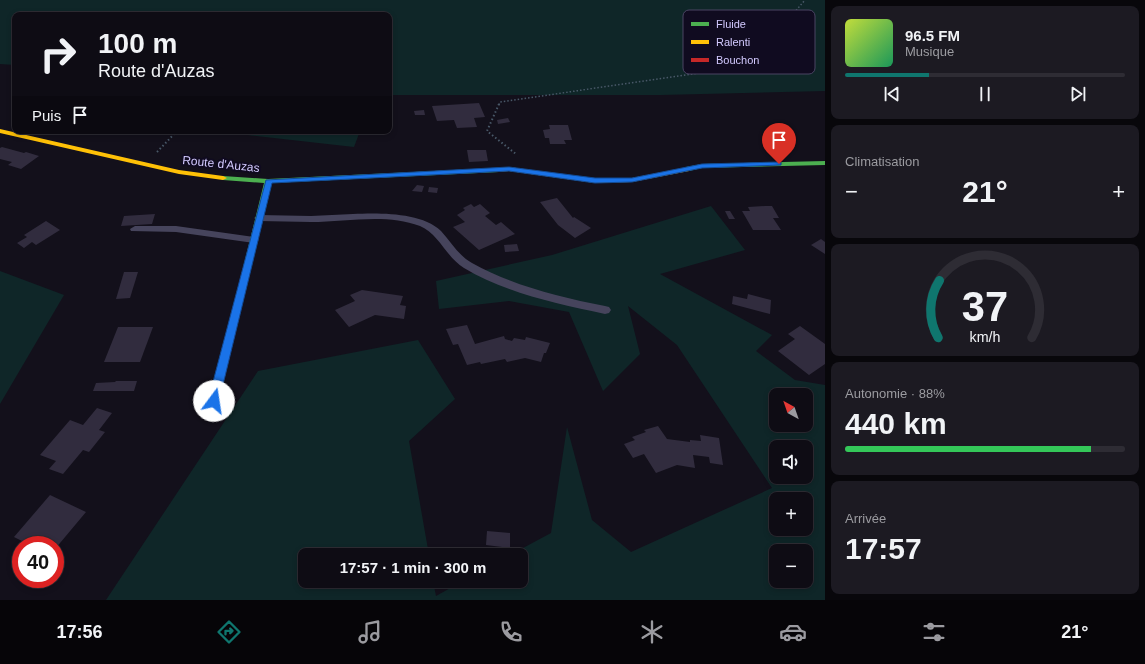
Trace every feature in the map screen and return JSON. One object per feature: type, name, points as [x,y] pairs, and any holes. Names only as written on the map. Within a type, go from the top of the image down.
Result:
[{"type":"street","name":"Route d'Auzas","points":[[0,132],[179,172],[223,178],[268,181],[509,169],[595,180],[632,180],[702,166],[825,162]]},
{"type":"street","points":[[214,401],[268,181]]},
{"type":"lane","points":[[259,218],[365,216],[405,219],[425,225],[441,237],[455,256],[466,264],[500,281],[572,304],[605,310]]},
{"type":"lane","points":[[135,229],[176,229],[254,240]]},
{"type":"path","points":[[796,10],[805,0]]},
{"type":"path","points":[[517,155],[487,131],[500,102],[692,74]]},
{"type":"path","points":[[146,164],[174,134]]},
{"type":"green space","points":[[0,0],[825,0],[825,91],[661,95],[392,95],[392,12],[12,12],[12,65],[0,64]]},
{"type":"green space","points":[[238,134],[359,134],[354,147]]},
{"type":"green space","points":[[711,206],[745,250],[660,274],[772,335],[756,351],[795,380],[825,385],[825,600],[106,600],[258,371],[418,340],[455,399],[409,441],[428,548],[298,548],[298,588],[434,588],[436,596],[450,588],[528,588],[528,548],[523,548],[551,533],[567,427],[592,520],[631,552],[772,488],[769,484],[813,484],[813,440],[769,440],[769,483],[677,345],[628,306],[640,354],[603,391],[569,312],[509,301],[439,309],[436,281],[552,255]]},
{"type":"green space","points":[[0,271],[64,295],[0,404]]},
{"type":"building","points":[[479,103],[485,117],[474,118],[477,127],[457,128],[454,120],[437,121],[432,106]]},
{"type":"building","points":[[424,110],[425,115],[415,115],[414,111]]},
{"type":"building","points":[[508,118],[510,122],[498,124],[497,120]]},
{"type":"building","points":[[549,125],[568,125],[572,140],[564,140],[566,144],[550,144],[549,138],[545,138],[543,130],[550,129]]},
{"type":"building","points":[[2,147],[39,156],[21,169],[8,165],[12,162],[0,159],[0,148]]},
{"type":"building","points":[[467,150],[486,150],[488,161],[469,162]]},
{"type":"building","points":[[417,185],[424,186],[422,192],[412,191]]},
{"type":"building","points":[[429,187],[438,188],[437,193],[428,192]]},
{"type":"building","points":[[557,198],[573,218],[574,217],[591,228],[575,238],[558,225],[540,202]]},
{"type":"building","points":[[471,204],[474,207],[480,204],[490,213],[485,216],[496,225],[501,222],[515,234],[479,250],[453,227],[465,222],[457,215],[465,210],[463,208]]},
{"type":"building","points":[[772,206],[779,218],[773,218],[781,230],[753,230],[742,211],[750,211],[748,207]]},
{"type":"building","points":[[725,211],[730,211],[735,219],[729,219]]},
{"type":"building","points":[[155,214],[152,224],[121,226],[124,216]]},
{"type":"building","points":[[46,221],[60,230],[36,245],[32,242],[24,248],[17,243],[27,237],[24,235]]},
{"type":"building","points":[[821,239],[825,242],[825,254],[811,245]]},
{"type":"building","points":[[517,244],[519,251],[505,252],[504,245]]},
{"type":"building","points":[[124,272],[138,272],[130,298],[116,299]]},
{"type":"building","points":[[362,290],[403,296],[400,305],[406,306],[404,319],[375,315],[349,327],[335,310],[355,301],[350,295]]},
{"type":"building","points":[[748,294],[771,300],[770,314],[732,304],[733,296],[747,299]]},
{"type":"building","points":[[467,325],[475,344],[504,336],[505,339],[512,341],[514,338],[525,340],[526,337],[550,343],[541,362],[525,358],[507,362],[505,359],[467,365],[458,344],[453,345],[446,329]]},
{"type":"building","points":[[800,326],[825,344],[825,364],[809,375],[778,351],[795,339],[788,334]]},
{"type":"building","points":[[118,327],[153,327],[140,362],[104,362]]},
{"type":"building","points":[[137,381],[134,391],[93,391],[96,383]]},
{"type":"building","points":[[97,408],[112,413],[99,430],[105,432],[89,452],[83,450],[63,474],[49,469],[56,461],[40,455],[70,420],[83,425]]},
{"type":"building","points":[[658,426],[667,439],[690,442],[690,440],[701,441],[700,435],[719,438],[723,465],[710,463],[709,457],[693,455],[695,468],[677,465],[656,473],[644,454],[633,458],[624,444],[635,440],[632,437],[646,432],[644,430]]},
{"type":"building","points":[[50,495],[86,512],[64,538],[64,536],[15,536]]},
{"type":"building","points":[[487,531],[510,533],[510,548],[486,545]]},
{"type":"traffic: fast","points":[[689,169],[702,166],[825,163]]},
{"type":"traffic: fast","points":[[223,178],[268,181],[496,170]]},
{"type":"traffic: fast","points":[[247,268],[268,181]]},
{"type":"traffic: slow","points":[[0,131],[12,134]]},
{"type":"traffic: slow","points":[[13,134],[179,172],[223,178]]},
{"type":"traffic: slow","points":[[496,170],[509,169],[595,181],[632,180],[689,169]]},
{"type":"traffic: jam","points":[[214,401],[247,268]]},
{"type":"route","points":[[214,401],[268,181],[509,169],[595,180],[632,180],[702,166],[779,164]]}]
